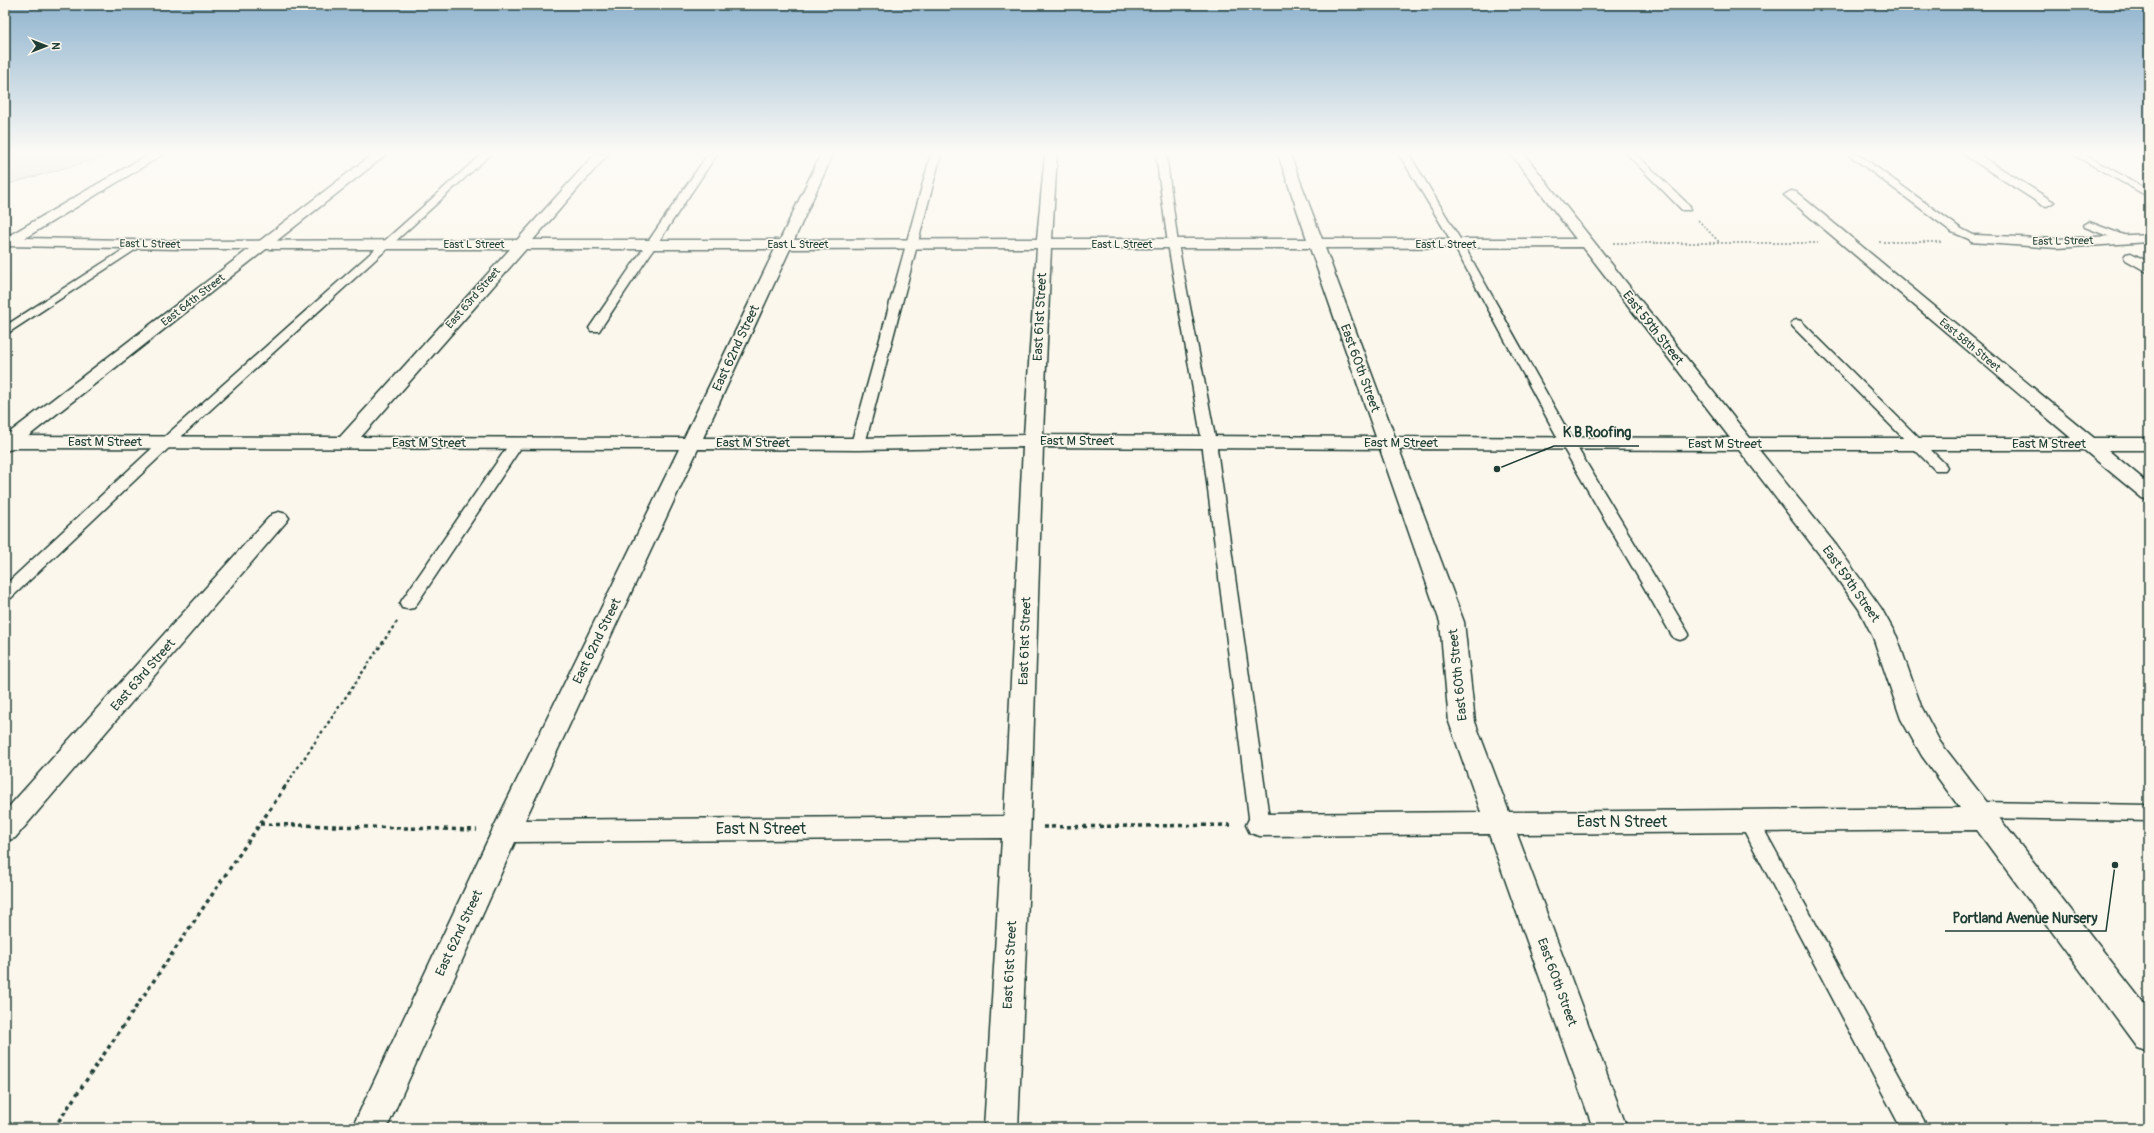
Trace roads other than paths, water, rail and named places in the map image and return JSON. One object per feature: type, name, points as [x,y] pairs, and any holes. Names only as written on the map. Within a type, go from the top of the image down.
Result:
[{"type":"street","points":[[6,243],[68,207]]},
{"type":"street","name":"East 64th Street","points":[[6,443],[313,207]]},
{"type":"street","name":"East 63rd Street","points":[[345,443],[554,207]]},
{"type":"street","name":"East 62nd Street","points":[[369,1128],[506,831],[692,442],[802,207]]},
{"type":"street","name":"East 61st Street","points":[[1001,1128],[1017,827],[1033,441],[1047,207]]},
{"type":"street","name":"East 60th Street","points":[[1303,207],[1452,622],[1457,649],[1458,694],[1462,722],[1610,1128]]},
{"type":"street","name":"East 59th Street","points":[[1559,207],[1828,550],[1866,602],[1881,629],[1892,654],[1906,700],[1917,724],[1931,748],[2149,1036]]},
{"type":"street","name":"East 58th Street","points":[[1806,207],[2149,494]]},
{"type":"street","name":"East L Street","points":[[1976,239],[2084,242],[2122,238],[2149,238]]},
{"type":"street","name":"East L Street","points":[[6,243],[1588,244]]},
{"type":"street","points":[[2131,257],[2149,268]]},
{"type":"street","name":"East M Street","points":[[6,443],[692,442],[858,444],[1033,441],[1568,444],[2149,444]]},
{"type":"street","name":"East 63rd Street","points":[[8,822],[279,518]]},
{"type":"street","name":"East N Street","points":[[1260,825],[1749,821],[1981,815]]},
{"type":"street","name":"East N Street","points":[[506,831],[1017,827]]},
{"type":"lane","points":[[5,594],[167,442],[429,207]]},
{"type":"lane","points":[[595,328],[677,207]]},
{"type":"lane","points":[[858,444],[922,207]]},
{"type":"lane","points":[[1169,207],[1209,442],[1260,825]]},
{"type":"lane","points":[[1436,207],[1458,244],[1568,444],[1680,634]]},
{"type":"lane","points":[[1924,207],[1956,230],[1976,239]]},
{"type":"lane","points":[[2089,225],[2122,238]]},
{"type":"lane","points":[[5,332],[137,244]]},
{"type":"lane","points":[[1797,324],[1919,444],[1940,467]]},
{"type":"lane","points":[[408,604],[517,443]]},
{"type":"lane","points":[[1981,815],[2149,813]]},
{"type":"lane","points":[[1749,821],[1915,1128]]},
{"type":"place","name":"K B Roofing","points":[[1497,469]]},
{"type":"place","name":"Portland Avenue Nursery","points":[[2115,865]]}]
